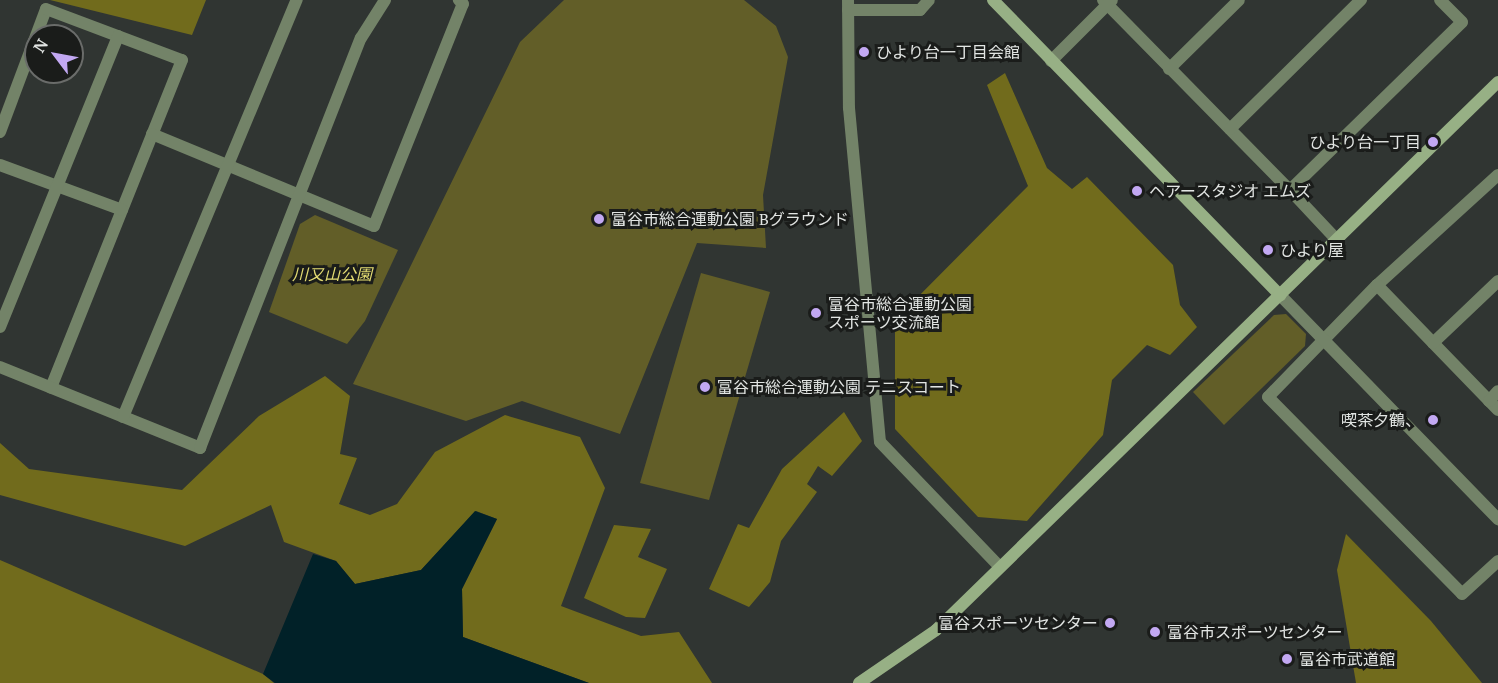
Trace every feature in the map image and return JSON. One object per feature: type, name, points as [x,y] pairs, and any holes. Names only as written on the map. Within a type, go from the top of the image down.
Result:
[{"type":"street","points":[[123,417],[297,0]]},
{"type":"street","points":[[0,367],[200,448],[302,197],[361,38],[385,0]]},
{"type":"street","points":[[152,135],[374,226],[463,4],[459,0]]},
{"type":"street","points":[[929,0],[920,10],[848,5],[849,108],[879,442],[999,566]]},
{"type":"street","points":[[993,0],[1498,519]]},
{"type":"street","points":[[1169,69],[1239,0]]},
{"type":"street","points":[[1230,129],[1361,0]]},
{"type":"street","points":[[1290,190],[1462,22],[1440,0]]},
{"type":"street","points":[[1051,61],[1108,1],[1169,69],[1336,239]]},
{"type":"street","points":[[0,132],[46,9],[182,60],[51,388]]},
{"type":"street","points":[[0,327],[118,36]]},
{"type":"street","points":[[859,683],[936,630],[999,566],[1498,82]]},
{"type":"street","points":[[0,165],[122,210]]},
{"type":"street","points":[[1498,175],[1377,285],[1268,396],[1462,594],[1498,561]]},
{"type":"street","points":[[1433,343],[1498,281]]},
{"type":"street","points":[[1377,285],[1498,410]]},
{"type":"street","points":[[1489,401],[1498,391]]},
{"type":"green space","name":"富谷市総合運動公園 Bグラウンド","points":[[564,0],[744,0],[776,26],[788,57],[763,195],[766,248],[697,243],[620,434],[522,401],[466,421],[353,384],[520,42]]},
{"type":"green space","name":"川又山公園","points":[[315,215],[398,250],[365,321],[347,344],[269,312],[300,224]]},
{"type":"green space","name":"富谷市総合運動公園 テニスコート","points":[[701,273],[770,292],[709,500],[640,483]]},
{"type":"green space","points":[[1286,314],[1306,334],[1305,346],[1224,425],[1193,392],[1274,315]]},
{"type":"shaded area","points":[[50,0],[206,0],[192,35]]},
{"type":"shaded area","points":[[1005,73],[1047,168],[1072,189],[1087,177],[1173,265],[1180,305],[1197,327],[1170,355],[1147,345],[1112,380],[1103,435],[1027,521],[978,517],[895,429],[895,320],[1028,186],[987,85]]},
{"type":"shaded area","points":[[325,376],[350,396],[340,454],[357,458],[339,504],[370,515],[397,504],[435,452],[505,415],[580,437],[605,488],[561,606],[641,636],[679,632],[712,683],[589,683],[463,637],[462,589],[497,519],[476,511],[421,570],[355,584],[336,561],[284,542],[271,505],[185,546],[0,495],[0,443],[29,469],[182,490],[259,416]]},
{"type":"shaded area","points":[[844,412],[862,441],[832,476],[818,466],[807,484],[817,492],[781,541],[770,582],[749,607],[709,589],[738,524],[749,528],[782,469]]},
{"type":"shaded area","points":[[614,525],[651,529],[638,557],[667,569],[645,618],[626,617],[584,598]]},
{"type":"shaded area","points":[[1346,534],[1431,621],[1482,683],[1356,683],[1337,570]]},
{"type":"shaded area","points":[[0,560],[263,674],[274,683],[0,683]]},
{"type":"water","points":[[475,511],[497,519],[462,589],[463,637],[589,683],[275,683],[263,674],[313,554],[336,561],[355,584],[421,570]]},
{"type":"place","name":"ひより台一丁目会館","points":[[864,52]]},
{"type":"place","name":"ひより台一丁目","points":[[1433,142]]},
{"type":"place","name":"ヘアースタジオ エムズ","points":[[1137,191]]},
{"type":"place","name":"富谷市総合運動公園 Bグラウンド","points":[[599,219]]},
{"type":"place","name":"ひより屋","points":[[1268,250]]},
{"type":"place","name":"富谷市総合運動公園 スポーツ交流館","points":[[816,313]]},
{"type":"place","name":"富谷市総合運動公園 テニスコート","points":[[705,387]]},
{"type":"place","name":"喫茶夕鶴、","points":[[1433,420]]},
{"type":"place","name":"富谷スポーツセンター","points":[[1110,623]]},
{"type":"place","name":"富谷市スポーツセンター","points":[[1155,632]]},
{"type":"place","name":"富谷市武道館","points":[[1287,659]]}]
